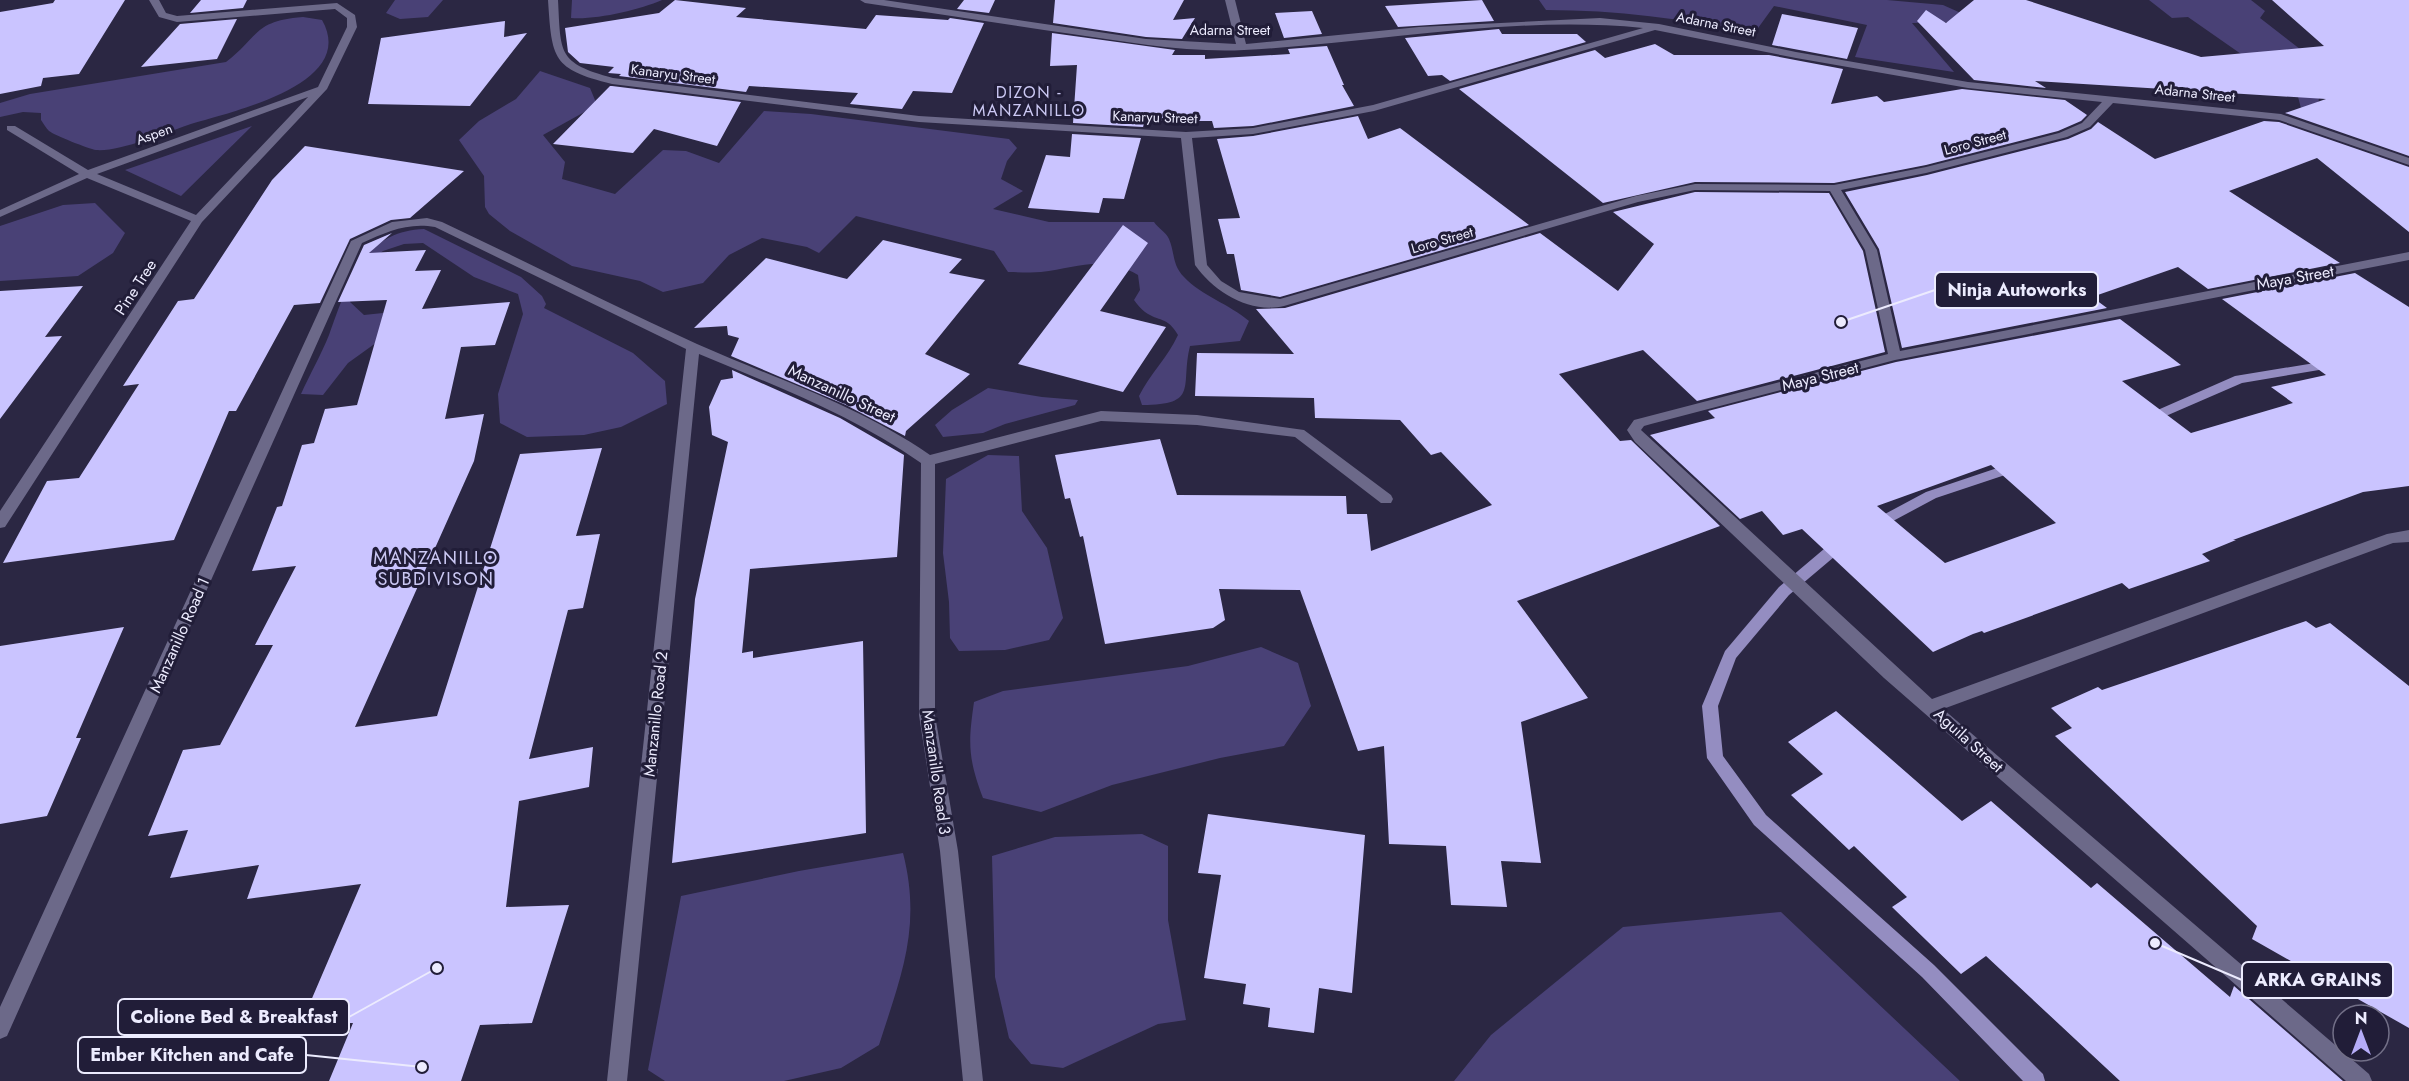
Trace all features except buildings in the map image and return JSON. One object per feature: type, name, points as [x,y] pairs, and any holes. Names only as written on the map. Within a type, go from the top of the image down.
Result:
[{"type":"street","name":"Pine Tree","points":[[0,523],[198,220],[322,89],[352,27],[352,17],[338,6],[177,19],[162,15],[153,0]]},
{"type":"street","name":"Kanaryu Street","points":[[553,0],[557,53],[568,67],[612,81],[919,119],[1186,135],[1253,131],[1374,108],[1659,27]]},
{"type":"street","name":"Adarna Street","points":[[865,0],[1146,42],[1242,46],[1419,30],[1542,23],[1600,21],[1659,27],[1887,73],[1968,85],[2281,117],[2409,162]]},
{"type":"street","points":[[1230,0],[1242,46]]},
{"type":"street","name":"Aspen","points":[[0,214],[87,174],[322,89]]},
{"type":"street","name":"Loro Street","points":[[1186,135],[1201,265],[1212,282],[1234,295],[1256,301],[1280,303],[1636,199],[1695,187],[1834,188],[1926,170],[2063,135],[2086,125],[2111,99]]},
{"type":"street","points":[[11,128],[87,174],[198,220]]},
{"type":"street","points":[[1834,188],[1871,250],[1895,356]]},
{"type":"street","name":"Manzanillo Street","points":[[357,241],[382,229],[414,220],[438,224],[693,348],[837,407],[889,434],[928,462]]},
{"type":"street","name":"Manzanillo Road 1","points":[[0,1029],[357,241]]},
{"type":"street","name":"Maya Street","points":[[1930,707],[1843,630],[1746,536],[1640,439],[1634,430],[1639,423],[1895,356],[2409,256]]},
{"type":"street","name":"Manzanillo Road 2","points":[[617,1081],[693,348]]},
{"type":"street","points":[[928,462],[1101,416],[1197,420],[1299,433],[1386,499]]},
{"type":"street","name":"Manzanillo Road 3","points":[[928,462],[927,715],[949,851],[973,1081]]},
{"type":"street","name":"Aguila Street","points":[[2362,1081],[1930,707],[2392,538],[2409,537]]},
{"type":"shaded area","points":[[395,0],[443,0],[428,17],[400,19],[386,13]]},
{"type":"shaded area","points":[[572,0],[662,0],[617,14],[571,18]]},
{"type":"shaded area","points":[[1539,0],[1887,0],[1943,5],[1981,22],[1912,23],[1954,72],[1855,57],[1867,25],[1774,6],[1753,35],[1650,16],[1546,10]]},
{"type":"shaded area","points":[[2149,0],[2251,0],[2265,11],[2260,18],[2322,66],[2317,117],[2302,112],[2297,93],[2188,17],[2172,18]]},
{"type":"shaded area","points":[[303,17],[322,20],[329,43],[322,62],[307,78],[284,92],[231,112],[142,141],[106,150],[92,149],[52,133],[41,120],[41,113],[23,112],[0,117],[0,103],[30,94],[226,62],[266,26],[287,19]]},
{"type":"shaded area","points":[[540,71],[590,88],[597,105],[543,135],[565,162],[562,179],[615,194],[663,150],[686,151],[719,163],[764,111],[811,114],[1009,139],[1017,148],[1007,161],[1001,179],[1023,191],[993,209],[1049,222],[1154,222],[1168,237],[1176,263],[1184,277],[1199,290],[1249,321],[1240,341],[1190,346],[1186,382],[1180,397],[1160,404],[1142,405],[1139,396],[1178,335],[1170,325],[1145,312],[1134,300],[1140,290],[1138,275],[1113,265],[1090,264],[1041,272],[1008,272],[994,251],[856,216],[819,253],[807,247],[762,238],[729,255],[703,283],[663,292],[640,281],[572,266],[510,231],[489,214],[485,207],[484,176],[459,140],[479,121],[516,99]]},
{"type":"shaded area","points":[[252,126],[181,196],[125,170]]},
{"type":"shaded area","points":[[95,203],[125,233],[113,253],[78,276],[0,281],[0,226],[63,205]]},
{"type":"shaded area","points":[[424,229],[521,277],[542,296],[546,304],[544,308],[633,353],[665,381],[667,404],[621,427],[584,435],[527,437],[500,423],[498,394],[523,314],[518,294],[474,277],[423,243],[404,244],[383,251],[371,260],[350,302],[364,315],[383,313],[380,340],[348,363],[323,395],[301,394],[360,264],[371,250],[386,240],[403,232]]},
{"type":"shaded area","points":[[988,388],[1078,400],[1075,405],[1005,424],[983,433],[943,437],[935,425],[952,410]]},
{"type":"shaded area","points":[[988,455],[1019,456],[1022,511],[1047,548],[1063,618],[1049,640],[1005,650],[959,651],[950,638],[949,602],[943,553],[946,479]]},
{"type":"shaded area","points":[[1261,647],[1298,663],[1311,706],[1284,746],[1220,758],[1112,785],[1041,812],[983,798],[974,772],[971,751],[974,702],[1003,691],[1188,666]]},
{"type":"shaded area","points":[[1142,834],[1168,846],[1168,920],[1186,1020],[1158,1024],[1063,1068],[1031,1064],[1009,1038],[995,977],[992,856],[1055,837]]},
{"type":"shaded area","points":[[903,853],[908,880],[910,928],[895,996],[879,1045],[841,1068],[784,1081],[665,1081],[648,1070],[681,896],[799,871]]},
{"type":"shaded area","points":[[1781,912],[1960,1081],[1454,1081],[1491,1035],[1623,927]]},
{"type":"waterway","points":[[2148,419],[2239,379],[2333,364]]},
{"type":"waterway","points":[[1875,525],[1931,495],[2015,467]]},
{"type":"waterway","points":[[1842,542],[1784,591],[1730,655],[1710,706],[1715,758],[1760,820],[1928,971],[2036,1081]]},
{"type":"place","name":"Ninja Autoworks","points":[[1841,322]]},
{"type":"place","name":"ARKA GRAINS","points":[[2155,943]]},
{"type":"place","name":"Colione Bed & Breakfast","points":[[437,968]]},
{"type":"place","name":"Ember Kitchen and Cafe","points":[[422,1067]]},
{"type":"district","name":"DIZON - MANZANILLO","points":[[1029,101]]},
{"type":"district","name":"MANZANILLO SUBDIVISON","points":[[436,568]]}]
